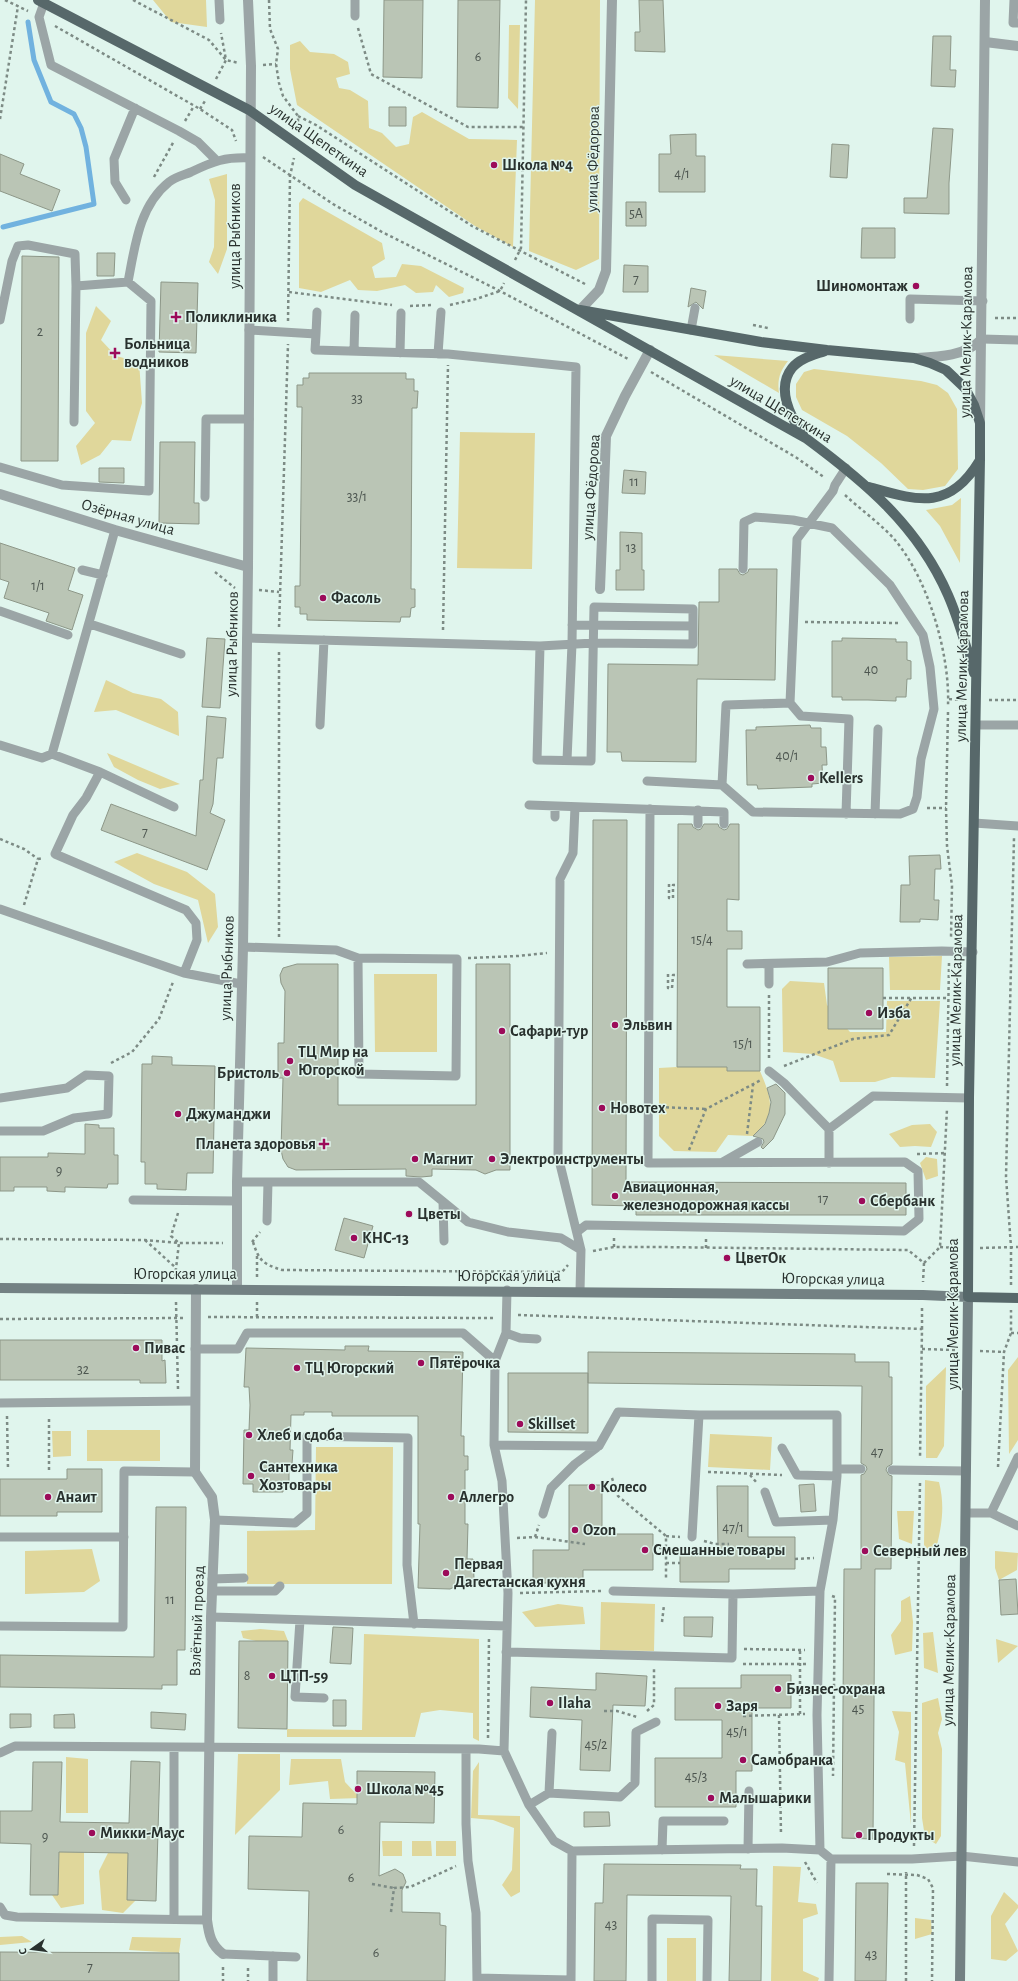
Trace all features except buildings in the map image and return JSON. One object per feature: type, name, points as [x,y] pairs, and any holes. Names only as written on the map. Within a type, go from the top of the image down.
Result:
[{"type":"main road","name":"улица Щепеткина","points":[[41,1],[250,110],[355,185],[580,310],[807,439],[869,487],[918,541],[948,594],[977,682]]},
{"type":"main road","name":"улица Щепеткина","points":[[580,310],[691,330],[827,350],[914,358],[946,370],[956,378],[965,388],[974,405],[980,423]]},
{"type":"main road","points":[[807,439],[793,421],[786,403],[786,382],[792,368],[805,358],[827,350]]},
{"type":"main road","name":"улица Мелик-Карамова","points":[[960,1981],[966,1513],[969,1098],[977,725],[980,423]]},
{"type":"main road","points":[[869,487],[905,497],[922,499],[939,497],[950,493],[961,485],[972,473],[980,459]]},
{"type":"main road","name":"Югорская улица","points":[[0,1288],[507,1290],[923,1295],[1014,1298]]},
{"type":"street","name":"улица Рыбников","points":[[237,1289],[237,1182],[243,947],[248,567],[251,66],[248,0]]},
{"type":"street","name":"улица Фёдорова","points":[[580,310],[599,290],[606,271],[612,0]]},
{"type":"street","name":"улица Мелик-Карамова","points":[[980,423],[986,0]]},
{"type":"street","points":[[985,42],[1018,46]]},
{"type":"street","points":[[914,358],[953,355],[967,350],[982,339]]},
{"type":"street","name":"улица Фёдорова","points":[[600,589],[606,436],[625,396],[650,350]]},
{"type":"street","name":"Озёрная улица","points":[[0,494],[115,530],[248,567]]},
{"type":"street","points":[[195,1472],[194,1402],[196,1289]]},
{"type":"street","name":"Взлётный проезд","points":[[195,1472],[212,1497],[215,1520],[211,1617],[207,1920],[215,1949],[227,1955]]},
{"type":"lane","points":[[219,0],[220,20]]},
{"type":"lane","points":[[355,0],[355,16]]},
{"type":"lane","points":[[1014,0],[1014,23],[1018,23]]},
{"type":"lane","points":[[41,1],[39,17],[51,64],[198,142],[216,160]]},
{"type":"lane","points":[[126,200],[114,182],[114,159],[135,108]]},
{"type":"lane","points":[[128,282],[137,233],[153,197],[170,181],[216,160],[237,158],[250,153]]},
{"type":"lane","points":[[0,320],[12,261],[18,246],[28,245],[75,254],[74,422]]},
{"type":"lane","points":[[0,467],[62,485],[149,491],[151,301],[128,282],[76,286]]},
{"type":"lane","points":[[910,319],[910,300],[982,301]]},
{"type":"lane","points":[[691,330],[695,308]]},
{"type":"lane","points":[[317,312],[316,350],[448,354],[576,367],[572,644],[567,760]]},
{"type":"lane","points":[[438,354],[441,312]]},
{"type":"lane","points":[[400,352],[401,313]]},
{"type":"lane","points":[[354,351],[355,315]]},
{"type":"lane","points":[[249,330],[316,334]]},
{"type":"lane","points":[[982,339],[1018,340]]},
{"type":"lane","points":[[205,497],[206,419],[249,419]]},
{"type":"lane","points":[[846,468],[835,485],[833,492],[797,539],[795,622],[790,703],[802,716],[849,719],[846,814]]},
{"type":"lane","points":[[647,781],[722,784],[753,812],[900,814],[913,809],[917,797],[921,759],[934,709],[930,667],[922,635],[890,585],[832,528],[793,520],[754,517],[744,522],[743,569]]},
{"type":"lane","points":[[52,754],[90,624],[115,530]]},
{"type":"lane","points":[[82,570],[102,575]]},
{"type":"lane","points":[[247,638],[540,646],[594,643],[693,644],[693,609],[594,608],[594,643],[591,761],[537,760],[540,646]]},
{"type":"lane","points":[[0,611],[68,635]]},
{"type":"lane","points":[[90,624],[182,654]]},
{"type":"lane","points":[[572,625],[693,626]]},
{"type":"lane","points":[[320,725],[324,640]]},
{"type":"lane","points":[[722,784],[726,705],[790,703]]},
{"type":"lane","points":[[977,725],[1018,725]]},
{"type":"lane","points":[[875,814],[878,729]]},
{"type":"lane","points":[[0,744],[42,758],[52,754],[100,772],[174,807]]},
{"type":"lane","points":[[100,772],[86,798],[73,815],[55,854],[186,910],[196,923],[197,940],[181,972]]},
{"type":"lane","points":[[530,805],[724,812],[724,824]]},
{"type":"lane","points":[[555,806],[555,817]]},
{"type":"lane","points":[[575,807],[573,854],[560,879],[558,1156],[581,1250],[580,1291]]},
{"type":"lane","points":[[577,1232],[586,1225],[904,1231],[919,1219],[918,1171],[905,1162],[648,1163],[650,809]]},
{"type":"lane","points":[[698,810],[698,824]]},
{"type":"lane","points":[[974,823],[1016,826]]},
{"type":"lane","points":[[1,911],[20,916],[181,972],[241,984]]},
{"type":"lane","points":[[243,947],[336,950],[358,958],[457,959],[456,1076],[359,1074],[358,958]]},
{"type":"lane","points":[[747,964],[770,965],[827,962],[860,953],[972,952]]},
{"type":"lane","points":[[769,984],[770,965]]},
{"type":"lane","points":[[768,1071],[784,1083],[829,1129],[829,1163]]},
{"type":"lane","points":[[0,1098],[67,1088],[86,1075],[109,1076],[108,1114],[74,1118],[43,1131],[0,1131]]},
{"type":"lane","points":[[829,1129],[873,1096],[969,1098]]},
{"type":"lane","points":[[721,1163],[758,1142]]},
{"type":"lane","points":[[237,1182],[419,1182],[468,1222],[508,1232],[561,1238],[581,1250]]},
{"type":"lane","points":[[267,1221],[268,1182]]},
{"type":"lane","points":[[133,1200],[237,1201]]},
{"type":"lane","points":[[443,1202],[444,1241]]},
{"type":"lane","points":[[507,1290],[506,1333],[495,1360],[494,1445],[502,1481],[508,1593],[504,1751],[530,1805],[554,1841],[572,1851],[782,1848],[820,1850],[831,1859],[912,1859],[961,1856],[1018,1862]]},
{"type":"lane","points":[[195,1349],[238,1349],[247,1333],[463,1334],[495,1360]]},
{"type":"lane","points":[[506,1333],[520,1338],[537,1339]]},
{"type":"lane","points":[[3,1403],[194,1402]]},
{"type":"lane","points":[[543,1514],[551,1488],[575,1464],[599,1446],[618,1412],[699,1415],[837,1415],[837,1472],[833,1520],[820,1591],[817,1715],[820,1850]]},
{"type":"lane","points":[[692,1537],[699,1415]]},
{"type":"lane","points":[[215,1520],[295,1523],[307,1513],[307,1436],[408,1438],[407,1565],[414,1624]]},
{"type":"lane","points":[[494,1445],[599,1446]]},
{"type":"lane","points":[[782,1448],[797,1475],[861,1469]]},
{"type":"lane","points":[[991,1513],[1018,1457]]},
{"type":"lane","points":[[892,1470],[966,1471]]},
{"type":"lane","points":[[0,1626],[123,1627],[124,1472],[195,1472]]},
{"type":"lane","points":[[765,1492],[776,1522],[833,1520]]},
{"type":"lane","points":[[966,1513],[991,1513],[1018,1526]]},
{"type":"lane","points":[[0,1537],[124,1538]]},
{"type":"lane","points":[[212,1579],[244,1578]]},
{"type":"lane","points":[[212,1591],[275,1591],[280,1586]]},
{"type":"lane","points":[[613,1591],[733,1594],[820,1591]]},
{"type":"lane","points":[[506,1652],[654,1656],[732,1653],[733,1594]]},
{"type":"lane","points":[[211,1617],[507,1626]]},
{"type":"lane","points":[[300,1620],[295,1697],[324,1698]]},
{"type":"lane","points":[[530,1805],[549,1793],[620,1796],[635,1783],[636,1732],[656,1722]]},
{"type":"lane","points":[[549,1793],[552,1733]]},
{"type":"lane","points":[[0,1753],[15,1746],[488,1749],[504,1751]]},
{"type":"lane","points":[[174,1748],[174,1919]]},
{"type":"lane","points":[[466,1749],[468,1862],[476,1913],[477,1980],[571,1980],[572,1851]]},
{"type":"lane","points":[[748,1849],[749,1791]]},
{"type":"lane","points":[[662,1850],[663,1821],[724,1821]]},
{"type":"lane","points":[[828,1981],[831,1859]]},
{"type":"lane","points":[[0,1907],[5,1915],[18,1917],[207,1920]]},
{"type":"lane","points":[[652,1981],[652,1919],[708,1920],[707,1981]]},
{"type":"lane","points":[[227,1955],[296,1957]]},
{"type":"lane","points":[[273,1956],[273,1981]]},
{"type":"path","points":[[133,0],[209,40],[226,60],[251,66],[276,64]]},
{"type":"path","points":[[269,0],[270,29],[278,49],[276,64],[282,96],[298,116],[316,125],[472,226],[599,290]]},
{"type":"path","points":[[521,248],[526,0]]},
{"type":"path","points":[[0,119],[18,6]]},
{"type":"path","points":[[355,16],[371,74],[468,127],[524,127]]},
{"type":"path","points":[[200,109],[226,60],[221,41],[220,20]]},
{"type":"path","points":[[279,948],[279,592],[288,332],[290,176],[297,144],[298,116]]},
{"type":"path","points":[[250,153],[382,232],[500,291],[642,366],[797,458],[835,485],[895,540],[915,571],[934,615],[945,657],[948,699],[946,808],[952,886],[948,998],[946,1153],[940,1247],[924,1263],[914,1850],[905,1875],[906,1981]]},
{"type":"path","points":[[749,324],[773,328]]},
{"type":"path","points":[[442,643],[448,354]]},
{"type":"path","points":[[795,622],[915,623]]},
{"type":"path","points":[[931,808],[946,808]]},
{"type":"path","points":[[998,1469],[1004,1352],[1011,1333],[1014,1298],[1006,1177],[1016,826]]},
{"type":"path","points":[[0,839],[24,849],[38,859]]},
{"type":"path","points":[[38,859],[55,854]]},
{"type":"path","points":[[20,916],[38,859]]},
{"type":"path","points":[[669,884],[669,898],[673,898],[673,885],[678,885]]},
{"type":"path","points":[[457,959],[518,956],[559,951]]},
{"type":"path","points":[[108,1065],[132,1052],[159,1019],[181,972]]},
{"type":"path","points":[[668,974],[668,988],[672,988],[673,975],[678,975]]},
{"type":"path","points":[[768,1071],[803,1060],[853,1039],[889,1035],[912,997]]},
{"type":"path","points":[[883,998],[948,998]]},
{"type":"path","points":[[648,1107],[706,1109],[764,1079],[768,1071],[768,1000]]},
{"type":"path","points":[[744,1150],[753,1085]]},
{"type":"path","points":[[688,1163],[688,1151],[706,1109]]},
{"type":"path","points":[[179,1243],[171,1236],[182,1200]]},
{"type":"path","points":[[0,1239],[145,1240],[179,1243],[237,1244],[253,1242],[257,1255],[265,1264],[282,1270],[562,1272],[581,1250],[596,1252],[614,1247],[908,1250],[924,1263]]},
{"type":"path","points":[[145,1240],[175,1267]]},
{"type":"path","points":[[178,1402],[175,1267],[179,1243]]},
{"type":"path","points":[[0,1319],[489,1318],[521,1315],[922,1329]]},
{"type":"path","points":[[1011,1333],[1018,1333]]},
{"type":"path","points":[[3,1403],[8,1469]]},
{"type":"path","points":[[49,1403],[49,1470]]},
{"type":"path","points":[[696,1471],[797,1475]]},
{"type":"path","points":[[612,1478],[618,1496],[666,1536],[666,1592],[662,1622]]},
{"type":"path","points":[[535,1537],[543,1514]]},
{"type":"path","points":[[505,1538],[535,1537],[585,1544]]},
{"type":"path","points":[[715,1544],[729,1544]]},
{"type":"path","points":[[653,1548],[667,1548]]},
{"type":"path","points":[[795,1559],[827,1558]]},
{"type":"path","points":[[666,1563],[680,1562]]},
{"type":"path","points":[[508,1593],[613,1591]]},
{"type":"path","points":[[820,1591],[835,1597],[833,1778]]},
{"type":"path","points":[[488,1749],[489,1625]]},
{"type":"path","points":[[800,1650],[800,1714]]},
{"type":"path","points":[[818,1650],[732,1653],[739,1664],[818,1664]]},
{"type":"path","points":[[636,1732],[638,1717],[654,1705],[654,1656]]},
{"type":"path","points":[[604,1711],[617,1711],[638,1717]]},
{"type":"path","points":[[743,1716],[800,1714],[817,1715]]},
{"type":"path","points":[[779,1715],[782,1848]]},
{"type":"path","points":[[803,1860],[820,1890]]},
{"type":"path","points":[[372,1884],[394,1888],[410,1887],[468,1862]]},
{"type":"path","points":[[883,1873],[917,1875],[928,1879],[933,1888],[932,1981]]},
{"type":"path","points":[[391,1912],[394,1888]]},
{"type":"shaded area","points":[[153,0],[206,0],[207,27],[171,22]]},
{"type":"shaded area","points":[[535,0],[600,0],[599,259],[576,270],[529,251]]},
{"type":"shaded area","points":[[509,25],[520,25],[518,109],[508,98]]},
{"type":"shaded area","points":[[300,41],[310,52],[334,54],[348,62],[350,74],[336,78],[339,88],[350,90],[368,101],[369,128],[382,133],[396,147],[409,144],[413,117],[422,112],[469,139],[517,140],[513,247],[475,226],[297,105],[290,69],[290,45]]},
{"type":"shaded area","points":[[227,174],[227,249],[218,274],[209,262],[214,247],[215,200],[209,179]]},
{"type":"shaded area","points":[[303,198],[382,243],[385,259],[372,267],[375,278],[396,277],[402,264],[421,266],[464,288],[463,293],[449,297],[436,285],[433,292],[416,293],[405,285],[377,291],[358,290],[350,280],[321,292],[299,288],[299,203]]},
{"type":"shaded area","points":[[96,306],[111,321],[101,340],[116,356],[139,362],[142,403],[131,441],[112,440],[100,455],[81,465],[76,446],[95,423],[86,411],[86,333]]},
{"type":"shaded area","points":[[714,355],[788,361],[780,376],[778,384],[779,393]]},
{"type":"shaded area","points":[[814,369],[921,381],[937,385],[948,393],[957,409],[958,469],[945,486],[923,490],[908,489],[881,463],[847,436],[802,410],[796,397],[796,384],[804,372]]},
{"type":"shaded area","points":[[460,432],[535,433],[532,569],[457,568]]},
{"type":"shaded area","points":[[961,498],[960,563],[940,526],[926,510],[952,505]]},
{"type":"shaded area","points":[[106,680],[133,693],[161,699],[178,712],[179,736],[116,710],[94,712]]},
{"type":"shaded area","points":[[107,753],[180,784],[160,789],[138,780],[114,767]]},
{"type":"shaded area","points":[[137,853],[187,872],[215,894],[218,927],[208,943],[198,900],[154,884],[114,862]]},
{"type":"shaded area","points":[[942,956],[940,990],[890,990],[889,957]]},
{"type":"shaded area","points":[[374,974],[437,974],[437,1052],[375,1052]]},
{"type":"shaded area","points":[[790,981],[824,983],[827,1005],[850,1032],[886,1032],[887,1001],[940,1001],[935,1078],[892,1077],[875,1082],[840,1082],[833,1061],[813,1054],[783,1052],[782,989]]},
{"type":"shaded area","points":[[727,1067],[727,1071],[760,1071],[767,1089],[770,1105],[766,1121],[753,1136],[728,1135],[716,1152],[674,1151],[659,1136],[659,1068]]},
{"type":"shaded area","points":[[930,1124],[937,1132],[931,1147],[900,1147],[889,1134],[912,1125]]},
{"type":"shaded area","points":[[926,1157],[937,1159],[938,1176],[926,1180],[920,1163]]},
{"type":"shaded area","points":[[1018,1357],[1018,1440],[1009,1454],[1008,1370]]},
{"type":"shaded area","points":[[946,1367],[944,1446],[937,1458],[926,1458],[926,1386]]},
{"type":"shaded area","points":[[87,1430],[160,1430],[160,1461],[87,1461]]},
{"type":"shaded area","points":[[52,1431],[71,1431],[71,1456],[53,1457]]},
{"type":"shaded area","points":[[710,1434],[772,1437],[770,1470],[708,1467]]},
{"type":"shaded area","points":[[316,1447],[393,1447],[392,1584],[247,1584],[247,1531],[315,1530]]},
{"type":"shaded area","points":[[925,1480],[939,1482],[942,1499],[942,1516],[936,1549],[930,1551],[924,1545]]},
{"type":"shaded area","points":[[897,1511],[914,1511],[912,1544],[899,1539]]},
{"type":"shaded area","points":[[92,1549],[100,1581],[84,1592],[25,1594],[25,1551]]},
{"type":"shaded area","points":[[995,1551],[1018,1553],[1017,1570],[999,1580],[995,1568]]},
{"type":"shaded area","points":[[910,1596],[913,1622],[912,1651],[895,1655],[891,1635],[901,1621],[901,1601]]},
{"type":"shaded area","points":[[601,1602],[655,1604],[654,1651],[600,1650]]},
{"type":"shaded area","points":[[558,1604],[583,1607],[585,1624],[535,1627],[522,1612]]},
{"type":"shaded area","points":[[260,1629],[284,1631],[288,1641],[256,1641],[243,1638],[241,1631]]},
{"type":"shaded area","points":[[933,1632],[938,1673],[924,1668],[923,1633]]},
{"type":"shaded area","points":[[364,1634],[479,1639],[479,1741],[473,1738],[473,1713],[440,1710],[421,1713],[415,1737],[287,1737],[287,1729],[362,1730]]},
{"type":"shaded area","points":[[996,1639],[1018,1646],[998,1663]]},
{"type":"shaded area","points":[[938,1698],[942,1719],[938,1733],[942,1749],[941,1836],[936,1844],[925,1837],[922,1818],[922,1703]]},
{"type":"shaded area","points":[[892,1711],[911,1712],[911,1825],[905,1763],[895,1760],[899,1732]]},
{"type":"shaded area","points":[[238,1754],[280,1754],[280,1790],[235,1835]]},
{"type":"shaded area","points":[[66,1757],[88,1759],[88,1813],[66,1813]]},
{"type":"shaded area","points":[[291,1759],[341,1759],[345,1782],[360,1798],[330,1799],[328,1781],[289,1785]]},
{"type":"shaded area","points":[[479,1762],[478,1815],[520,1816],[520,1892],[511,1897],[502,1885],[512,1870],[514,1828],[493,1820],[471,1818],[473,1771]]},
{"type":"shaded area","points":[[382,1841],[402,1841],[402,1856],[383,1856]]},
{"type":"shaded area","points":[[412,1841],[431,1841],[432,1856],[412,1856]]},
{"type":"shaded area","points":[[436,1841],[456,1841],[456,1856],[436,1856]]},
{"type":"shaded area","points":[[59,1852],[84,1852],[84,1904],[61,1908],[52,1895],[58,1895]]},
{"type":"shaded area","points":[[108,1853],[128,1853],[136,1900],[123,1913],[102,1910],[99,1871]]},
{"type":"shaded area","points":[[773,1866],[801,1867],[798,1902],[816,1904],[818,1914],[803,1919],[803,1971],[819,1978],[818,1981],[771,1981]]},
{"type":"shaded area","points":[[1004,1892],[1018,1905],[1018,1908],[1005,1924],[1018,1951],[1006,1961],[991,1959],[991,1916]]},
{"type":"shaded area","points":[[915,1918],[931,1920],[932,1934],[915,1939]]},
{"type":"shaded area","points":[[22,1936],[32,1942],[0,1945],[0,1937]]},
{"type":"shaded area","points":[[132,1937],[181,1938],[179,1953],[129,1950]]},
{"type":"shaded area","points":[[667,1938],[696,1938],[696,1981],[667,1981]]},
{"type":"waterway","points":[[3,227],[94,204],[86,147],[81,128],[74,114],[51,102],[34,60],[28,22]]},
{"type":"place","name":"Школа №4","points":[[494,165]]},
{"type":"place","name":"Шиномонтаж","points":[[916,286]]},
{"type":"place","name":"Поликлиника","points":[[176,317]]},
{"type":"place","name":"Больница водников","points":[[115,353]]},
{"type":"place","name":"Фасоль","points":[[323,598]]},
{"type":"place","name":"Kellers","points":[[811,778]]},
{"type":"place","name":"Изба","points":[[869,1013]]},
{"type":"place","name":"Эльвин","points":[[615,1025]]},
{"type":"place","name":"Сафари-тур","points":[[502,1031]]},
{"type":"place","name":"ТЦ Мир на Югорской","points":[[290,1061]]},
{"type":"place","name":"Бристоль","points":[[287,1073]]},
{"type":"place","name":"Новотех","points":[[602,1108]]},
{"type":"place","name":"Джуманджи","points":[[178,1114]]},
{"type":"place","name":"Планета здоровья","points":[[324,1144]]},
{"type":"place","name":"Магнит","points":[[415,1159]]},
{"type":"place","name":"Электроинструменты","points":[[492,1159]]},
{"type":"place","name":"Авиационная, железнодорожная кассы","points":[[615,1196]]},
{"type":"place","name":"Сбербанк","points":[[862,1201]]},
{"type":"place","name":"Цветы","points":[[409,1214]]},
{"type":"place","name":"КНС-13","points":[[354,1238]]},
{"type":"place","name":"ЦветОк","points":[[727,1258]]},
{"type":"place","name":"Пивас","points":[[136,1348]]},
{"type":"place","name":"Пятёрочка","points":[[421,1363]]},
{"type":"place","name":"ТЦ Югорский","points":[[297,1368]]},
{"type":"place","name":"Skillset","points":[[520,1424]]},
{"type":"place","name":"Хлеб и сдоба","points":[[249,1435]]},
{"type":"place","name":"Сантехника Хозтовары","points":[[251,1476]]},
{"type":"place","name":"Колесо","points":[[592,1487]]},
{"type":"place","name":"Анаит","points":[[48,1497]]},
{"type":"place","name":"Аллегро","points":[[451,1497]]},
{"type":"place","name":"Ozon","points":[[575,1530]]},
{"type":"place","name":"Смешанные товары","points":[[645,1550]]},
{"type":"place","name":"Северный лев","points":[[865,1551]]},
{"type":"place","name":"Первая Дагестанская кухня","points":[[446,1573]]},
{"type":"place","name":"ЦТП-59","points":[[272,1676]]},
{"type":"place","name":"Бизнес-охрана","points":[[778,1689]]},
{"type":"place","name":"Ilaha","points":[[550,1703]]},
{"type":"place","name":"Заря","points":[[718,1706]]},
{"type":"place","name":"Самобранка","points":[[743,1760]]},
{"type":"place","name":"Школа №45","points":[[358,1789]]},
{"type":"place","name":"Малышарики","points":[[711,1798]]},
{"type":"place","name":"Микки-Маус","points":[[92,1833]]},
{"type":"place","name":"Продукты","points":[[859,1835]]}]
